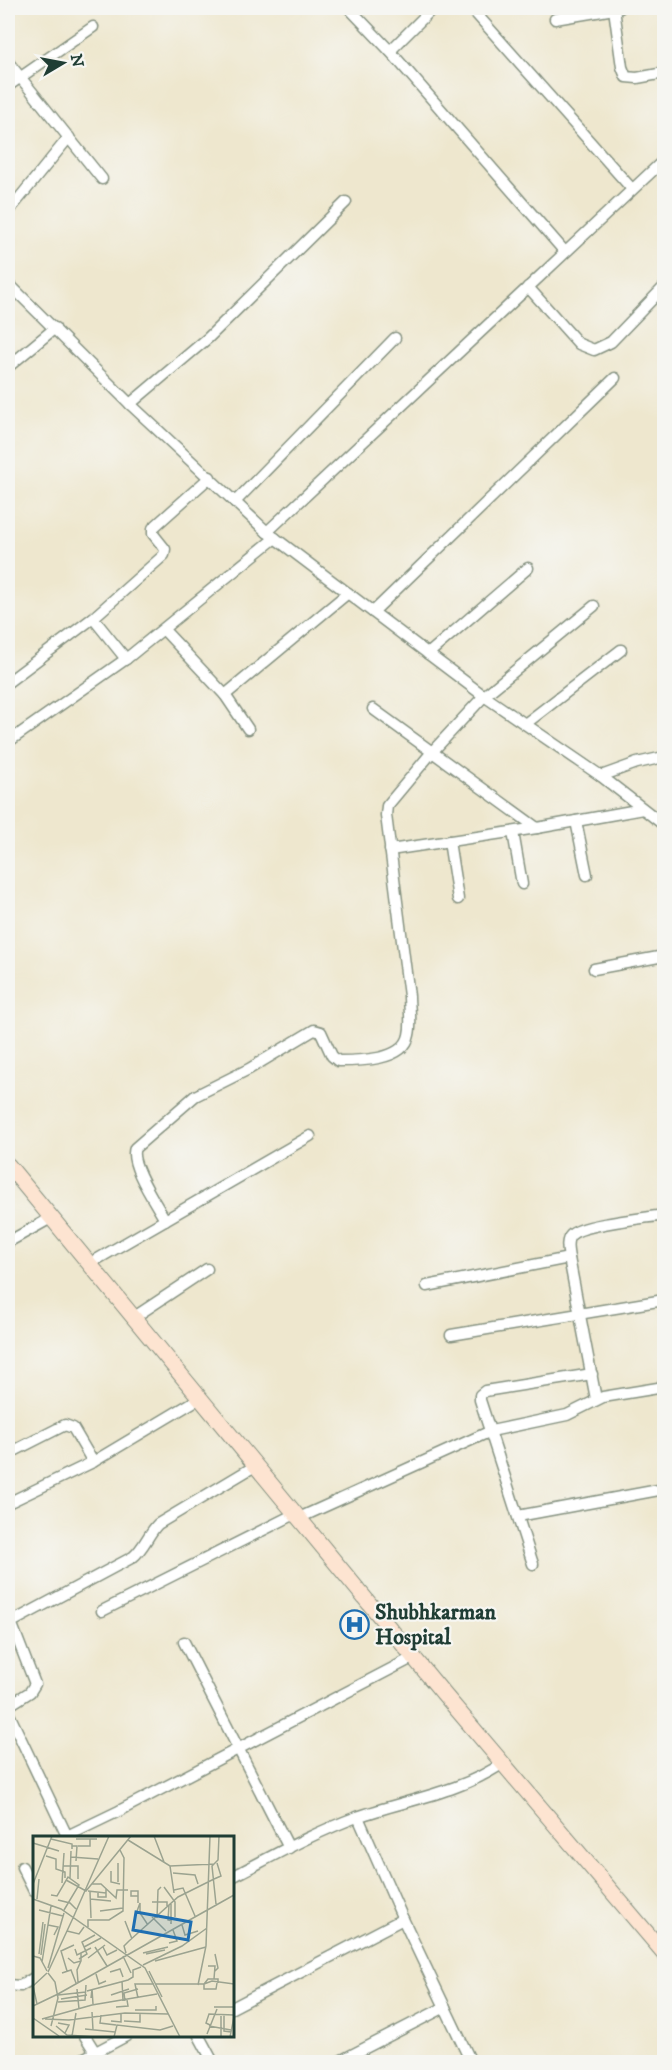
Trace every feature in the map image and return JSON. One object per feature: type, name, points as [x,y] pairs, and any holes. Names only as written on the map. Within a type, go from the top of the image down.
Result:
[{"type":"main road","points":[[8,1166],[414,1658],[664,1953]]},
{"type":"street","points":[[349,8],[390,51],[565,252]]},
{"type":"street","points":[[390,51],[433,8]]},
{"type":"street","points":[[471,8],[632,189]]},
{"type":"street","points":[[555,19],[617,8],[622,67],[626,77],[637,78],[664,73]]},
{"type":"street","points":[[8,86],[93,27]]},
{"type":"street","points":[[8,62],[102,178]]},
{"type":"street","points":[[8,212],[69,137]]},
{"type":"street","points":[[8,742],[164,630],[271,535],[528,287],[664,160]]},
{"type":"street","points":[[130,404],[208,338],[346,202]]},
{"type":"street","points":[[8,283],[130,404],[271,535],[484,696],[601,776],[664,825]]},
{"type":"street","points":[[528,287],[579,344],[594,350],[611,342],[664,287]]},
{"type":"street","points":[[8,367],[55,328]]},
{"type":"street","points":[[235,502],[395,338]]},
{"type":"street","points":[[373,612],[615,378]]},
{"type":"street","points":[[8,682],[93,618],[164,555],[165,549],[153,534],[153,528],[210,477]]},
{"type":"street","points":[[428,654],[528,568]]},
{"type":"street","points":[[225,695],[348,594]]},
{"type":"street","points":[[165,1220],[136,1167],[133,1152],[195,1096],[249,1069],[314,1030],[321,1032],[332,1056],[338,1061],[382,1057],[401,1050],[406,1045],[410,1026],[408,987],[390,850],[387,806],[432,752],[484,696],[594,606]]},
{"type":"street","points":[[93,618],[126,658]]},
{"type":"street","points":[[164,630],[225,695],[248,729]]},
{"type":"street","points":[[525,724],[621,650]]},
{"type":"street","points":[[373,709],[537,828]]},
{"type":"street","points":[[601,776],[637,763],[664,757]]},
{"type":"street","points":[[390,850],[576,821],[664,810]]},
{"type":"street","points":[[576,821],[587,875]]},
{"type":"street","points":[[513,832],[522,884]]},
{"type":"street","points":[[449,841],[458,899]]},
{"type":"street","points":[[594,969],[664,956]]},
{"type":"street","points":[[89,1264],[310,1136]]},
{"type":"street","points":[[596,1399],[567,1240],[579,1230],[664,1215]]},
{"type":"street","points":[[8,1242],[51,1218]]},
{"type":"street","points":[[427,1286],[569,1258]]},
{"type":"street","points":[[133,1318],[207,1269]]},
{"type":"street","points":[[451,1335],[664,1300]]},
{"type":"street","points":[[533,1564],[480,1400],[481,1393],[592,1374]]},
{"type":"street","points":[[102,1611],[297,1516],[490,1431],[567,1415],[596,1399],[664,1387]]},
{"type":"street","points":[[8,1503],[93,1462],[200,1398]]},
{"type":"street","points":[[8,1454],[65,1425],[74,1428],[93,1462]]},
{"type":"street","points":[[8,1706],[30,1692],[35,1684],[9,1623],[133,1557],[143,1547],[158,1524],[255,1466]]},
{"type":"street","points":[[518,1516],[664,1489]]},
{"type":"street","points":[[184,1642],[289,1848]]},
{"type":"street","points":[[69,1836],[414,1658]]},
{"type":"street","points":[[8,1712],[66,1836]]},
{"type":"street","points":[[234,1876],[358,1817],[464,1784],[484,1776],[503,1763]]},
{"type":"street","points":[[358,1817],[403,1919],[471,2062]]},
{"type":"street","points":[[22,1867],[33,1889]]},
{"type":"street","points":[[234,2007],[403,1919]]},
{"type":"street","points":[[8,1985],[20,1986],[33,1979]]},
{"type":"street","points":[[338,2062],[445,2007]]},
{"type":"street","points":[[86,2037],[95,2052]]},
{"type":"street","points":[[77,2062],[124,2037]]},
{"type":"street","points":[[200,2037],[213,2062]]},
{"type":"place","name":"Shubhkarman Hospital","points":[[354,1625]]}]
